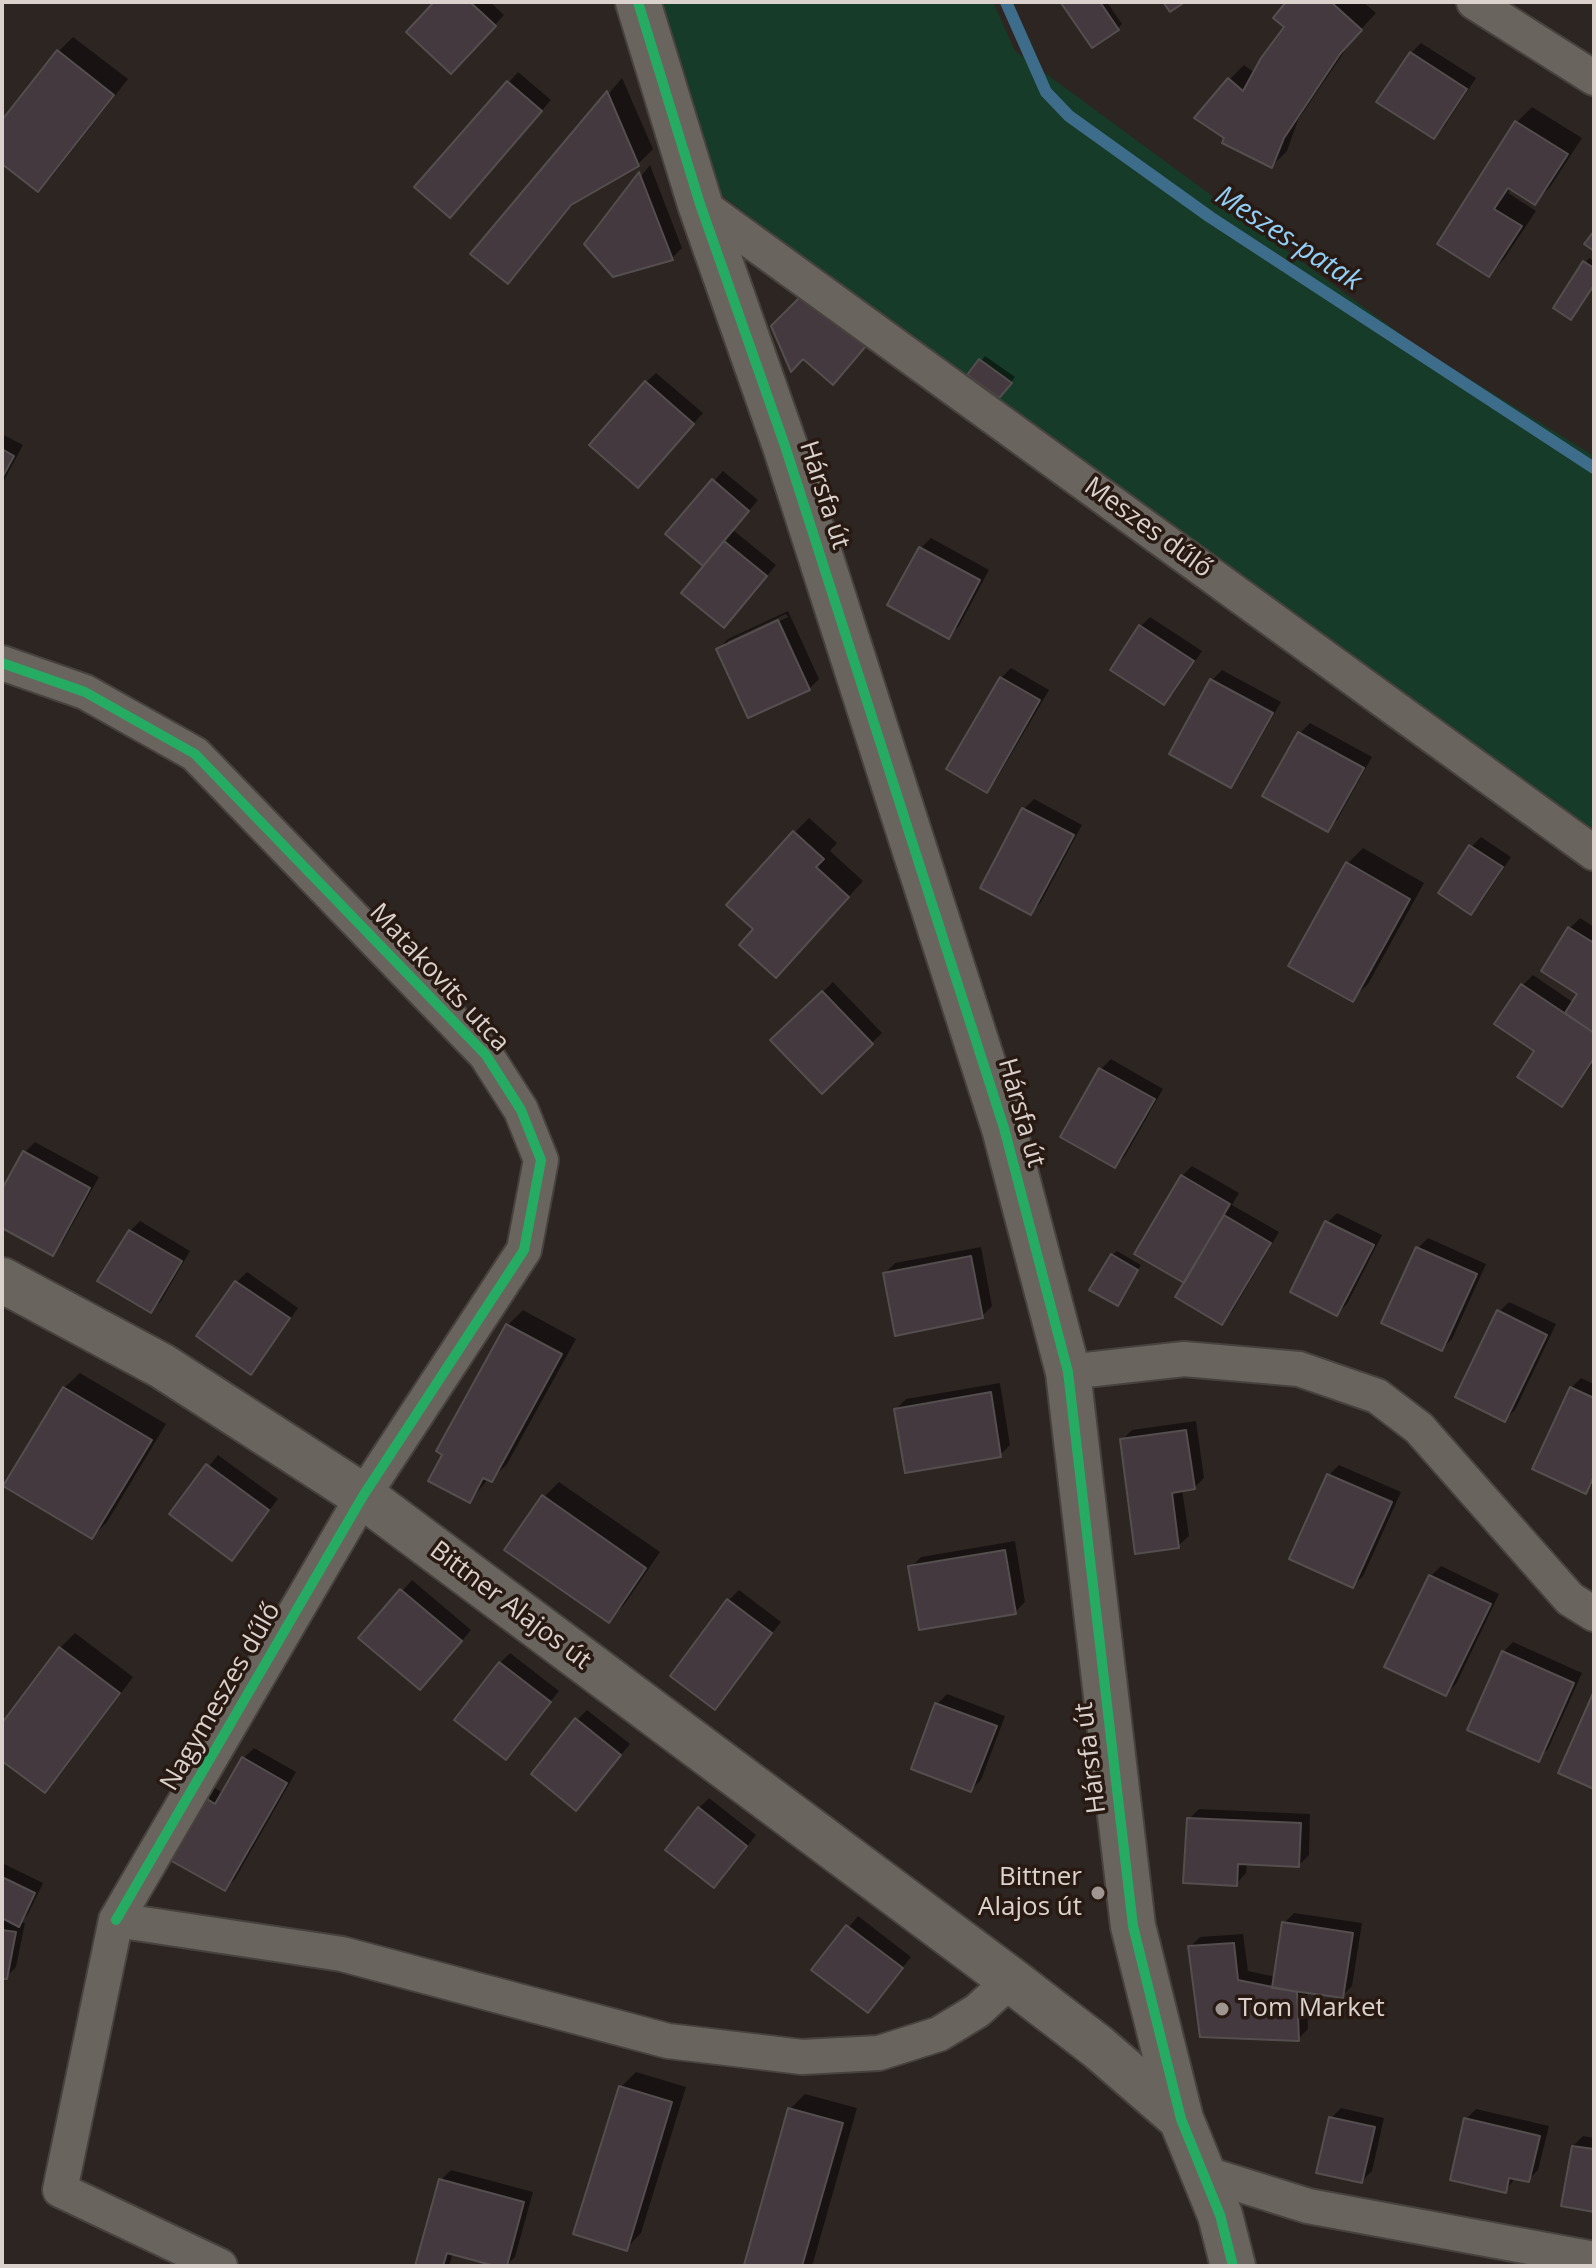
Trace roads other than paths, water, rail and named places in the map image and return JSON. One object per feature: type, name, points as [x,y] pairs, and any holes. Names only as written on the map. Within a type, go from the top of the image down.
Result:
[{"type":"street","name":"Hársfa út","points":[[638,2],[700,204],[785,446],[1004,1128],[1068,1372],[1133,1926],[1181,2119],[1220,2215],[1233,2266]]},
{"type":"street","points":[[1474,2],[1594,78]]},
{"type":"street","name":"Meszes dűlő","points":[[700,204],[1594,853]]},
{"type":"street","name":"Matakovits utca","points":[[2,663],[85,692],[195,754],[486,1055],[521,1110],[541,1160],[524,1250],[363,1496]]},
{"type":"street","name":"Bittner Alajos út","points":[[2,1280],[162,1366],[363,1496],[1011,1980],[1098,2047],[1181,2119]]},
{"type":"street","points":[[1068,1372],[1184,1359],[1299,1369],[1377,1396],[1419,1428],[1570,1599],[1594,1614]]},
{"type":"street","name":"Nagymeszes dűlő","points":[[220,2266],[60,2190],[116,1920],[363,1496]]},
{"type":"street","points":[[116,1920],[342,1954],[668,2041],[802,2057],[879,2053],[939,2034],[977,2011],[1011,1980]]},
{"type":"street","points":[[1203,2173],[1308,2206],[1594,2259]]},
{"type":"waterway","name":"Meszes-patak","points":[[1006,2],[1046,92],[1069,116],[1210,217],[1594,468]]},
{"type":"place","name":"Bittner Alajos út","points":[[1098,1893]]},
{"type":"place","name":"Tom Market","points":[[1222,2009]]}]
